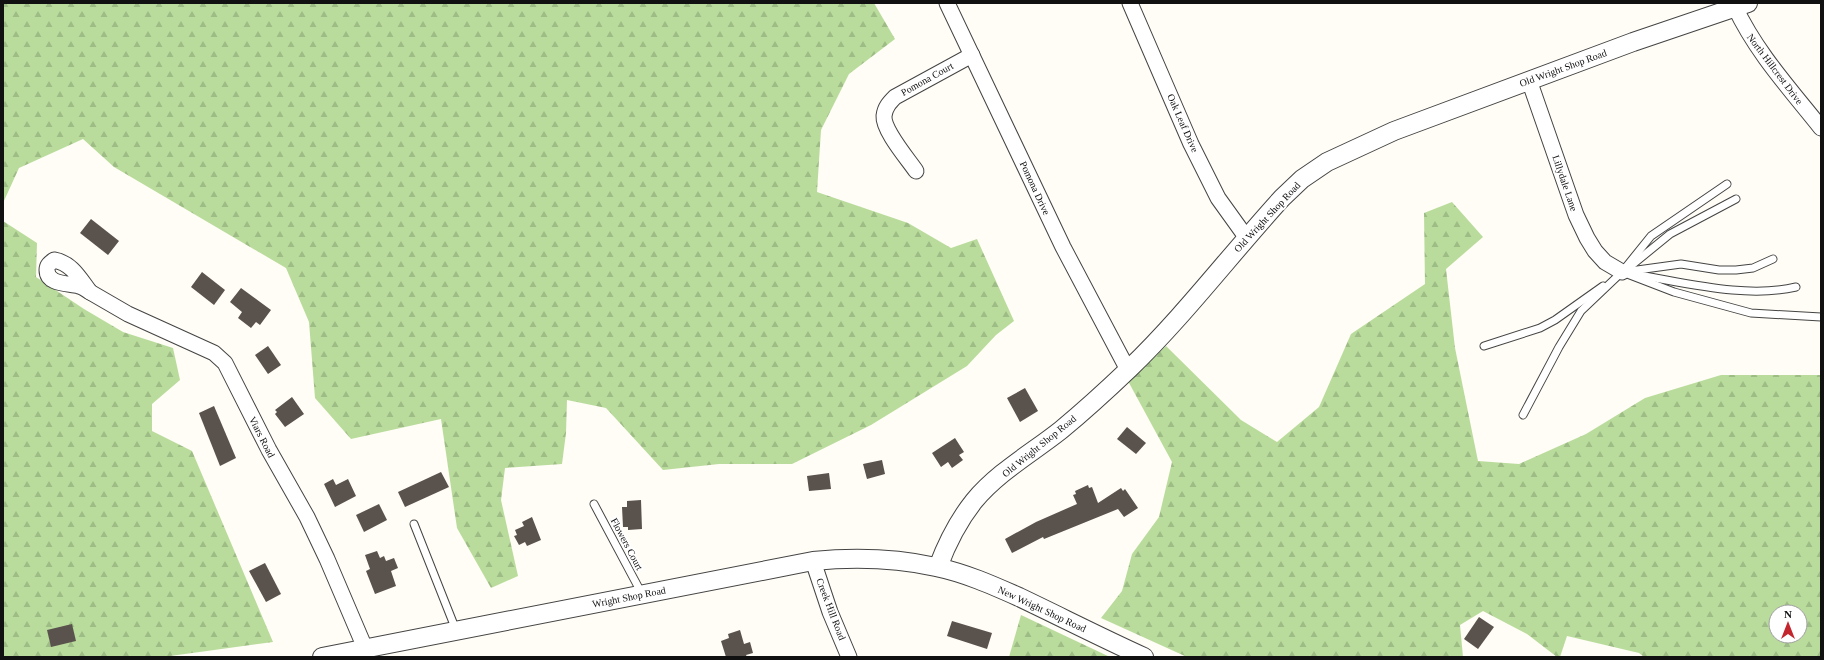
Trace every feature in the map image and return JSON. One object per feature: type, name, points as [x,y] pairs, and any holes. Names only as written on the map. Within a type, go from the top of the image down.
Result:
[{"type":"street","name":"Pomona Drive","points":[[947,3],[1063,246],[1128,370]]},
{"type":"street","name":"Oak Leaf Drive","points":[[1130,3],[1191,144],[1218,198],[1246,237]]},
{"type":"street","name":"Old Wright Shop Road","points":[[938,567],[947,543],[975,500],[994,482],[1060,430],[1128,370],[1157,341],[1202,291],[1246,237],[1302,179],[1327,162],[1394,131],[1633,42],[1741,5]]},
{"type":"street","name":"North Hillcrest Drive","points":[[1741,5],[1746,30],[1757,47],[1821,128]]},
{"type":"street","name":"Pomona Court","points":[[916,171],[887,128],[884,116],[887,106],[896,97],[972,55]]},
{"type":"street","name":"Lillydale Lane","points":[[1529,80],[1576,215],[1587,238],[1595,251],[1605,262],[1622,272]]},
{"type":"street","name":"Viars Road","points":[[90,292],[128,314],[214,353],[225,363],[269,450],[307,517],[327,559],[365,648]]},
{"type":"street","name":"Wright Shop Road","points":[[322,657],[813,561],[845,558],[878,558],[938,567]]},
{"type":"street","name":"Creek Hill Road","points":[[813,561],[830,612],[849,657]]},
{"type":"street","name":"New Wright Shop Road","points":[[938,567],[989,584],[1144,657]]},
{"type":"lane","points":[[1523,415],[1559,347],[1581,311],[1622,272],[1651,236],[1727,184]]},
{"type":"lane","points":[[1484,346],[1540,328],[1555,320],[1622,272],[1670,234],[1736,199]]},
{"type":"lane","points":[[1622,272],[1681,264],[1719,270],[1736,270],[1753,268],[1773,259]]},
{"type":"lane","points":[[1622,272],[1755,292],[1778,291],[1796,286]]},
{"type":"lane","points":[[1622,272],[1674,292],[1751,313],[1821,317]]},
{"type":"lane","name":"Flowers Court","points":[[594,504],[642,594]]},
{"type":"lane","points":[[414,524],[456,630]]},
{"type":"green space","points":[[3,3],[874,3],[895,39],[849,74],[821,130],[817,192],[908,223],[951,248],[977,239],[1014,321],[996,335],[967,366],[871,425],[792,464],[719,464],[663,470],[606,408],[567,400],[566,433],[562,464],[505,468],[501,500],[518,576],[491,588],[457,528],[441,419],[351,439],[315,398],[309,322],[286,268],[114,167],[83,139],[19,168],[3,203]]},
{"type":"green space","points":[[1452,202],[1483,237],[1446,269],[1455,348],[1478,461],[1519,464],[1586,434],[1645,398],[1721,375],[1821,375],[1821,657],[1644,657],[1639,653],[1567,636],[1560,657],[1557,657],[1527,634],[1483,611],[1460,625],[1463,657],[1187,657],[1101,618],[1122,591],[1132,554],[1159,517],[1172,462],[1128,381],[1166,346],[1241,420],[1277,442],[1319,407],[1351,334],[1425,284],[1424,213]]},
{"type":"green space","points":[[3,221],[37,243],[36,277],[84,309],[123,332],[173,348],[180,380],[152,404],[152,431],[192,451],[273,642],[163,657],[3,657]]},
{"type":"green space","points":[[1021,615],[1110,657],[1009,657]]},
{"type":"building","points":[[91,219],[119,241],[108,255],[80,233]]},
{"type":"building","points":[[202,272],[225,290],[214,305],[191,287]]},
{"type":"building","points":[[241,288],[271,310],[260,325],[256,322],[251,328],[238,318],[242,312],[230,302]]},
{"type":"building","points":[[268,346],[281,365],[268,374],[255,355]]},
{"type":"building","points":[[1025,388],[1038,411],[1020,422],[1007,398]]},
{"type":"building","points":[[292,397],[304,414],[285,427],[275,414],[277,412],[275,410]]},
{"type":"building","points":[[214,406],[236,458],[220,466],[199,413]]},
{"type":"building","points":[[1127,427],[1146,443],[1136,454],[1117,439]]},
{"type":"building","points":[[955,438],[964,452],[959,455],[963,460],[952,468],[948,462],[941,467],[932,453]]},
{"type":"building","points":[[882,460],[885,474],[867,479],[863,464]]},
{"type":"building","points":[[441,472],[449,487],[405,507],[398,492]]},
{"type":"building","points":[[829,473],[831,489],[809,491],[807,476]]},
{"type":"building","points":[[333,479],[336,485],[348,479],[356,496],[335,507],[324,484]]},
{"type":"building","points":[[1088,485],[1089,488],[1092,487],[1098,503],[1121,488],[1123,491],[1125,489],[1138,508],[1124,517],[1118,509],[1044,539],[1043,537],[1012,553],[1005,539],[1036,522],[1077,504],[1073,495],[1076,494],[1075,491]]},
{"type":"building","points":[[641,500],[642,529],[628,530],[628,527],[623,527],[622,507],[627,507],[627,501]]},
{"type":"building","points":[[379,504],[387,520],[364,532],[356,515]]},
{"type":"building","points":[[532,517],[541,540],[527,546],[525,542],[519,545],[514,536],[517,535],[515,530],[524,526],[522,522]]},
{"type":"building","points":[[377,551],[380,558],[384,556],[386,561],[394,558],[398,568],[391,571],[396,586],[375,594],[366,571],[370,569],[365,555]]},
{"type":"building","points":[[265,563],[281,594],[266,602],[249,571]]},
{"type":"building","points":[[1479,617],[1494,627],[1478,649],[1464,639]]},
{"type":"building","points":[[952,621],[992,633],[987,649],[947,636]]},
{"type":"building","points":[[72,624],[76,641],[51,647],[47,630]]},
{"type":"building","points":[[740,630],[744,644],[750,642],[753,653],[746,655],[747,657],[726,657],[721,641],[729,638],[728,634]]}]
